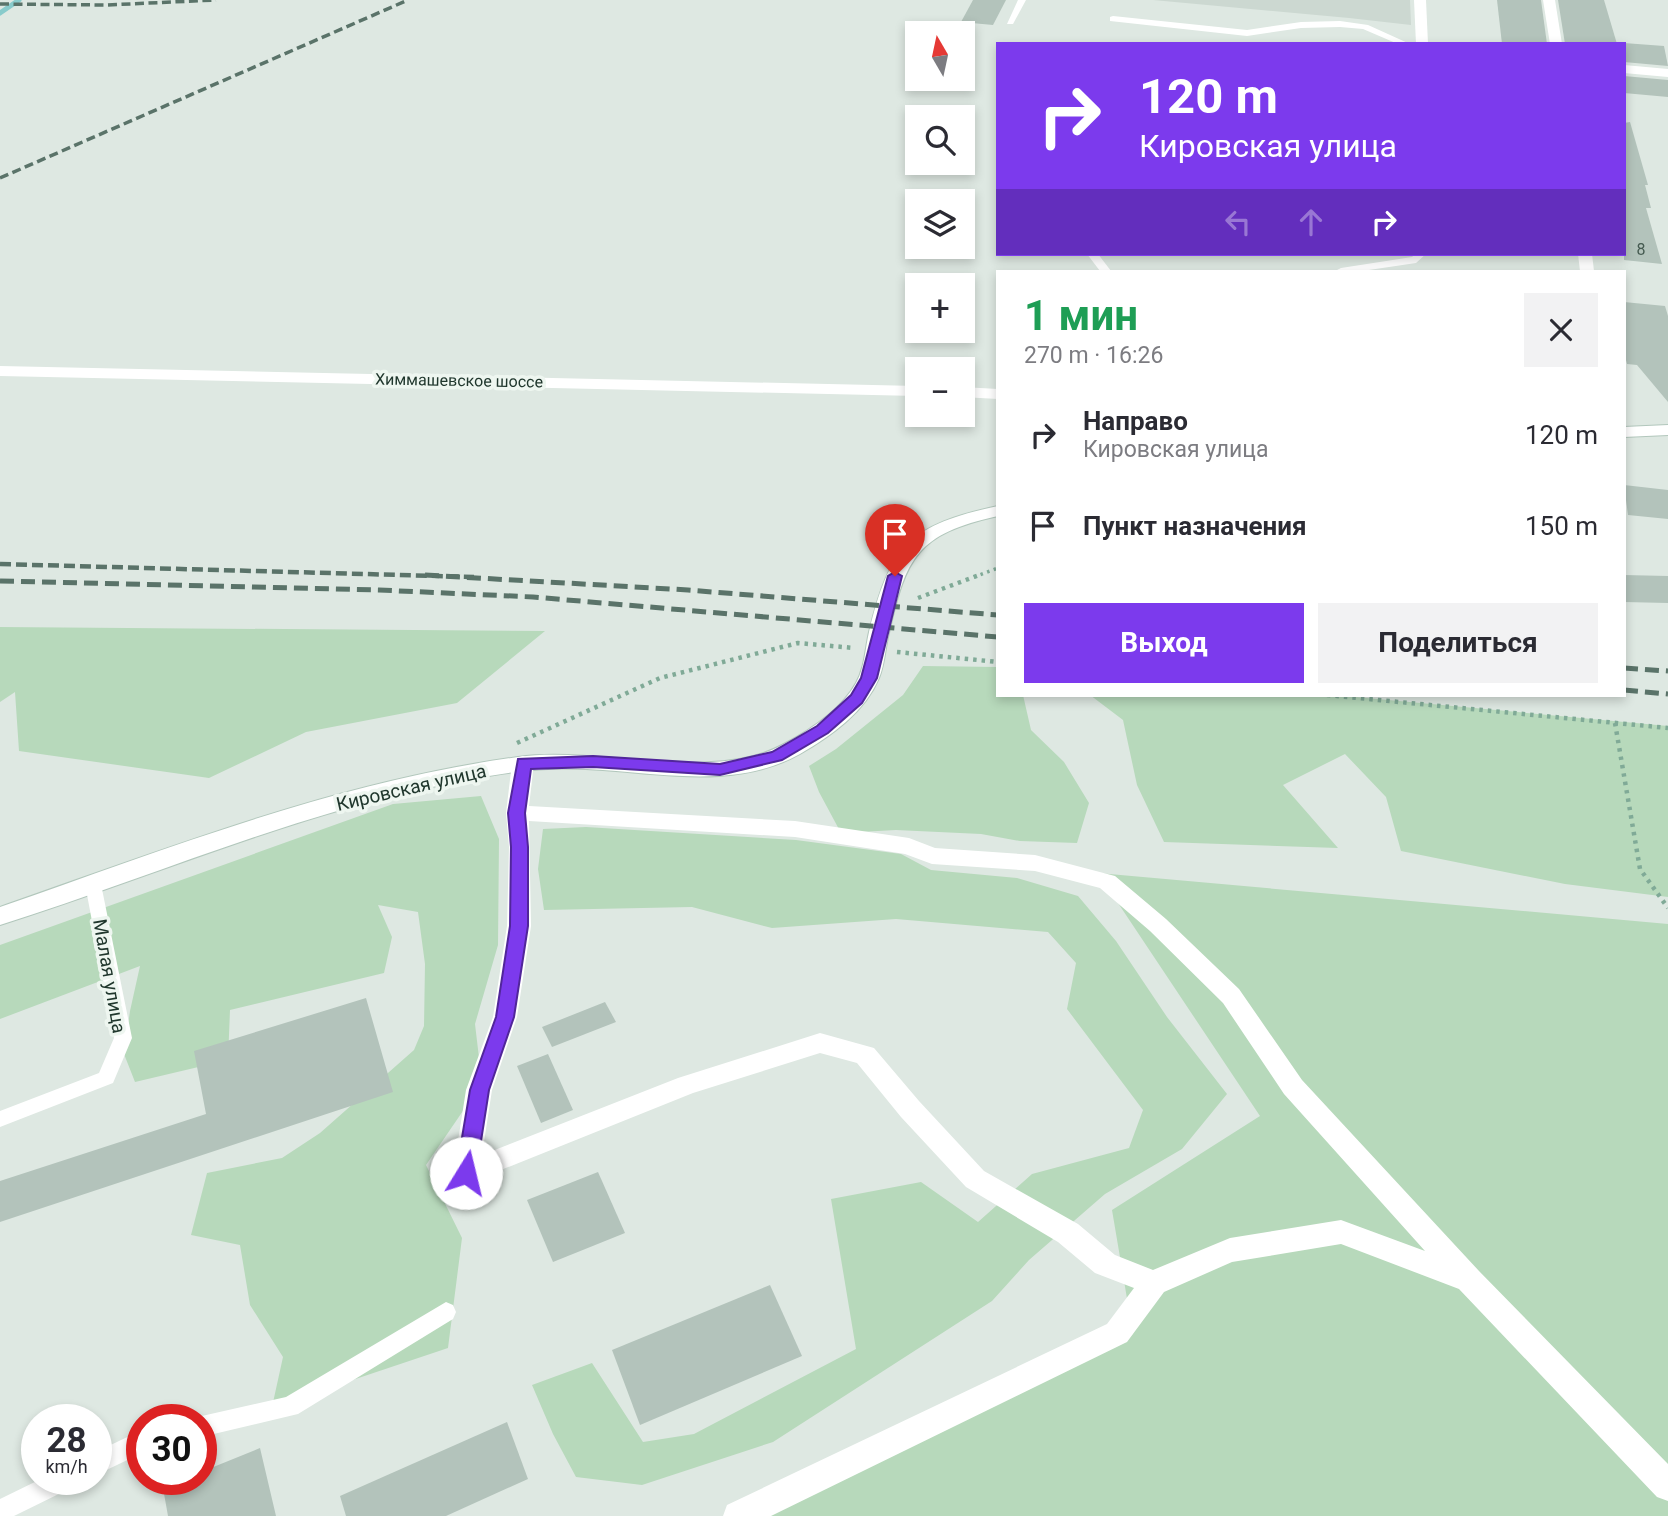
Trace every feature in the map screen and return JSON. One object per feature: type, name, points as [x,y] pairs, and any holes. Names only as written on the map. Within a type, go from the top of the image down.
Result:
[{"type":"street","points":[[1420,0],[1422,42]]},
{"type":"street","points":[[1549,0],[1556,42]]},
{"type":"street","points":[[1626,69],[1668,73]]},
{"type":"street","name":"Химмашевское шоссе","points":[[0,371],[905,391]]},
{"type":"street","points":[[975,393],[996,394]]},
{"type":"street","points":[[1626,432],[1668,430]]},
{"type":"street","name":"Кировская улица","points":[[0,916],[303,812],[446,776],[516,755],[720,769],[777,756],[822,729],[857,699],[869,678],[891,587],[899,567],[912,549],[951,525],[996,512]]},
{"type":"street","points":[[516,755],[520,847],[519,926],[505,1017],[480,1090],[466,1173],[687,1085],[820,1043],[865,1055],[975,1179],[1068,1233],[1105,1264],[1154,1283]]},
{"type":"street","points":[[517,813],[795,829],[909,846],[932,856],[1035,863],[1107,882],[1158,925],[1231,996],[1293,1087],[1469,1280],[1668,1486]]},
{"type":"street","points":[[738,1516],[1117,1333],[1154,1283],[1230,1250],[1341,1232],[1469,1280]]},
{"type":"lane","points":[[1010,22],[1022,0]]},
{"type":"lane","points":[[1113,19],[1247,33],[1301,25],[1340,24],[1365,27],[1401,42]]},
{"type":"lane","points":[[1094,256],[1105,270]]},
{"type":"lane","points":[[1348,270],[1416,260],[1419,256]]},
{"type":"lane","name":"Малая улица","points":[[0,1119],[106,1078],[123,1038],[93,884]]},
{"type":"lane","points":[[217,1423],[290,1407],[446,1312]]},
{"type":"lane","points":[[0,1511],[32,1495]]},
{"type":"path","points":[[918,598],[996,569]]},
{"type":"path","points":[[516,755],[660,678],[798,643],[996,662]]},
{"type":"path","points":[[1348,697],[1668,728]]},
{"type":"path","points":[[1615,723],[1640,869],[1668,908]]},
{"type":"shaded area","points":[[1153,0],[1410,0],[1411,25],[1349,18]]},
{"type":"green space","points":[[0,627],[545,631],[457,703],[306,732],[209,778],[19,751],[15,692],[0,702]]},
{"type":"green space","points":[[923,666],[996,667],[996,697],[1023,697],[1031,730],[1064,762],[1089,803],[1077,843],[896,830],[841,833],[819,792],[809,766],[836,749],[903,695]]},
{"type":"green space","points":[[1093,697],[1356,697],[1668,726],[1668,897],[1565,884],[1401,851],[1386,797],[1345,754],[1283,785],[1338,848],[1164,842],[1137,785],[1123,720]]},
{"type":"green space","points":[[481,796],[499,839],[498,945],[475,1024],[482,1083],[426,1165],[462,1238],[448,1348],[272,1407],[283,1357],[250,1305],[240,1245],[191,1235],[207,1173],[282,1158],[320,1133],[414,1050],[424,1026],[425,964],[418,912],[378,905],[392,937],[384,973],[230,1010],[228,1060],[135,1082],[124,1054],[140,966],[0,1019],[0,945],[393,804]]},
{"type":"green space","points":[[586,827],[796,840],[901,854],[931,870],[1017,878],[1078,896],[1116,941],[1167,1017],[1227,1094],[1182,1149],[1105,1194],[1029,1260],[992,1301],[773,1442],[642,1485],[576,1477],[553,1434],[532,1385],[592,1363],[643,1442],[694,1434],[856,1349],[831,1199],[921,1182],[978,1222],[1032,1174],[1129,1148],[1143,1110],[1067,1009],[1076,963],[1048,932],[896,919],[772,928],[692,907],[544,910],[538,869],[543,829]]},
{"type":"green space","points":[[1098,873],[1668,924],[1668,1516],[752,1516],[1133,1334],[1112,1210],[1260,1116]]},
{"type":"building","points":[[973,0],[1006,0],[993,25],[962,21]]},
{"type":"building","points":[[1497,0],[1541,0],[1547,42],[1502,42]]},
{"type":"building","points":[[1558,0],[1604,0],[1616,42],[1565,42]]},
{"type":"building","points":[[1626,43],[1664,46],[1668,66],[1626,62]]},
{"type":"building","points":[[1626,76],[1668,80],[1668,97],[1626,93]]},
{"type":"building","points":[[1630,122],[1648,185],[1645,185],[1651,208],[1646,208],[1662,264],[1624,260],[1626,123]]},
{"type":"building","points":[[1626,302],[1665,306],[1668,316],[1668,402],[1637,365],[1627,364]]},
{"type":"building","points":[[1626,485],[1668,490],[1668,519],[1628,515]]},
{"type":"building","points":[[1626,575],[1668,576],[1668,603],[1626,602]]},
{"type":"building","points":[[366,998],[393,1092],[0,1222],[0,1181],[206,1114],[194,1051]]},
{"type":"building","points":[[605,1002],[616,1022],[552,1047],[542,1027]]},
{"type":"building","points":[[548,1054],[573,1110],[541,1123],[517,1066]]},
{"type":"building","points":[[598,1172],[625,1233],[553,1262],[527,1200]]},
{"type":"building","points":[[770,1285],[802,1356],[640,1425],[612,1350]]},
{"type":"building","points":[[507,1422],[528,1479],[446,1516],[346,1516],[340,1496]]},
{"type":"building","points":[[260,1448],[276,1516],[168,1516],[164,1495],[217,1495],[217,1465]]},
{"type":"waterway","points":[[0,13],[19,0]]},
{"type":"railway","points":[[0,4],[107,5],[216,0]]},
{"type":"railway","points":[[0,178],[408,0]]},
{"type":"railway","points":[[0,564],[447,576]]},
{"type":"railway","points":[[425,575],[447,576]]},
{"type":"railway","points":[[447,576],[474,577]]},
{"type":"railway","points":[[447,576],[688,590],[996,615]]},
{"type":"railway","points":[[0,581],[379,590],[533,597],[996,637]]},
{"type":"railway","points":[[1626,668],[1668,671]]},
{"type":"railway","points":[[1626,690],[1668,694]]},
{"type":"route","points":[[466,1173],[480,1090],[505,1017],[519,926],[520,847],[517,813],[523,763],[593,761],[720,769],[777,756],[822,729],[857,699],[869,678],[895,576]]}]
